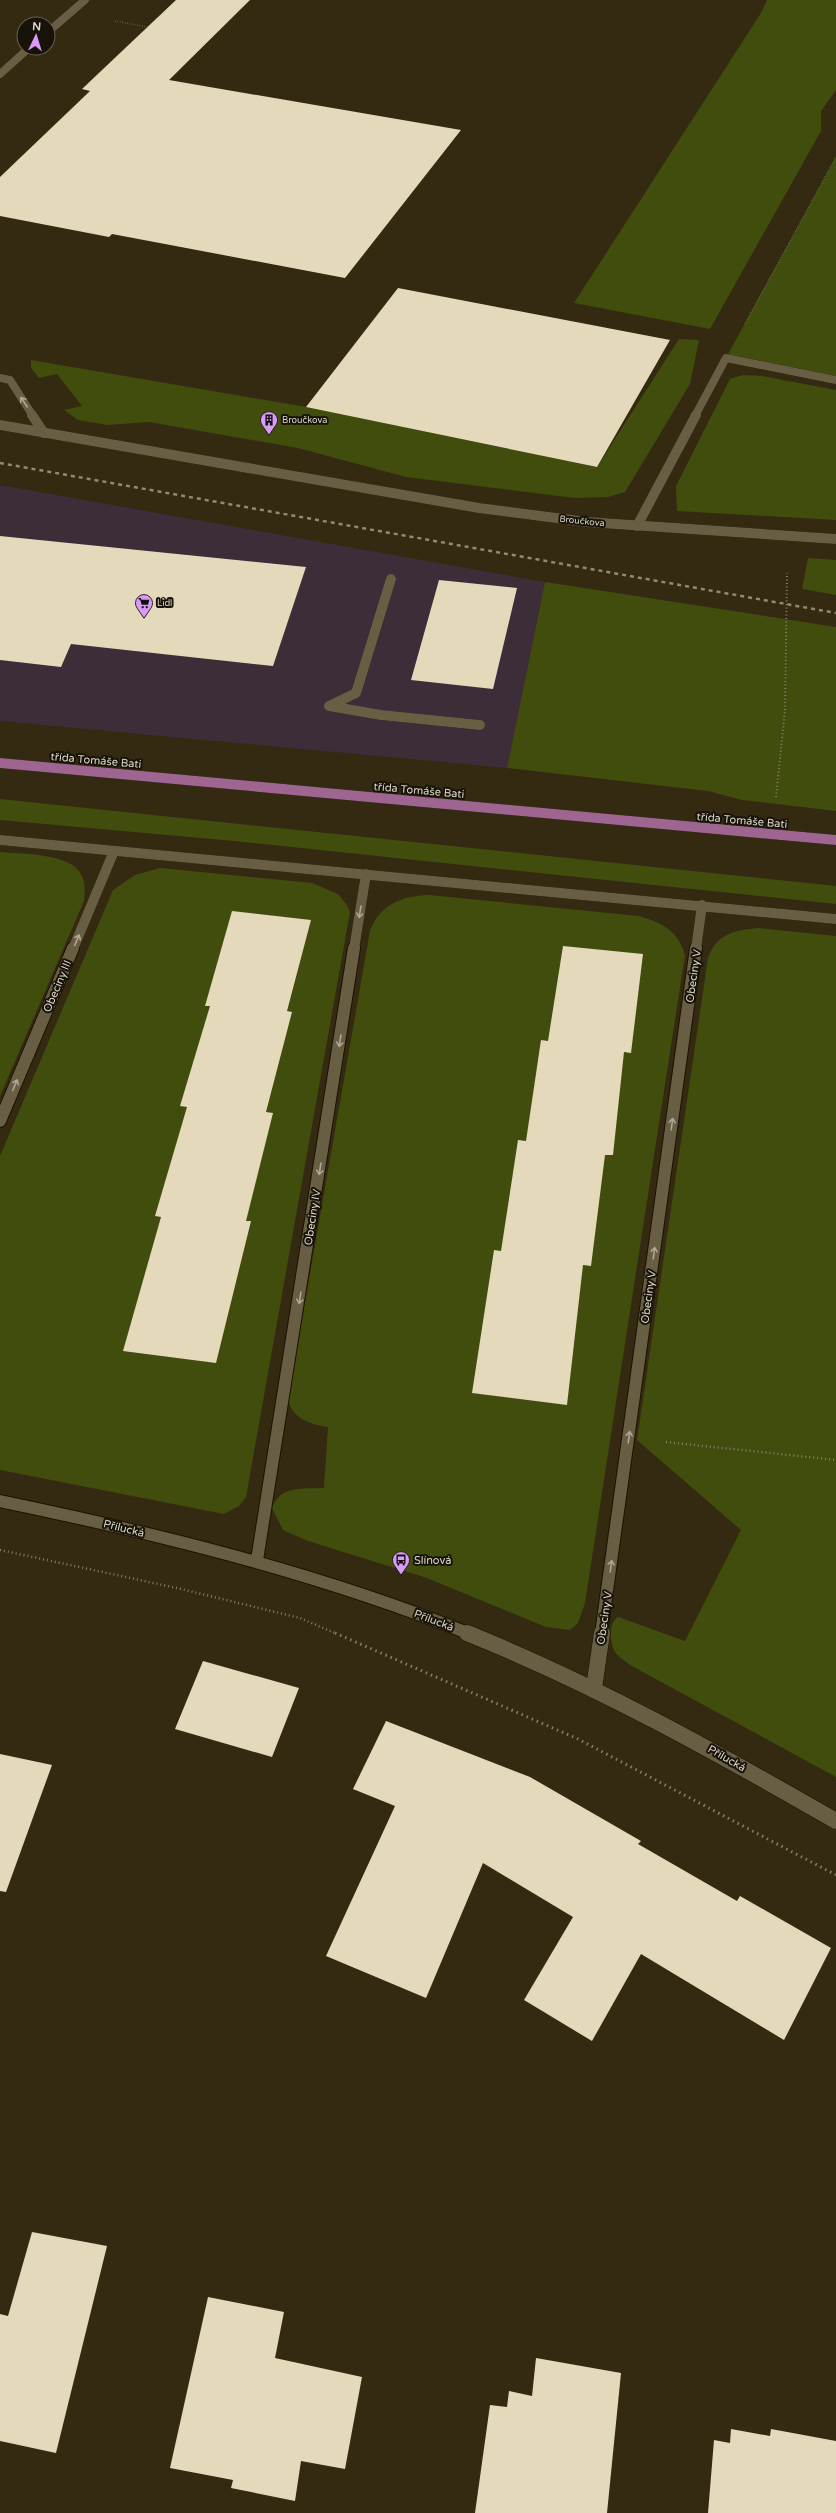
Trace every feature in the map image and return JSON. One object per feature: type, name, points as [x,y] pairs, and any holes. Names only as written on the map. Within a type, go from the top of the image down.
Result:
[{"type":"main road","name":"třída Tomáše Bati","points":[[0,763],[836,840]]},
{"type":"street","points":[[56,25],[85,0]]},
{"type":"street","points":[[0,74],[20,56]]},
{"type":"street","points":[[637,526],[726,358],[836,380]]},
{"type":"street","points":[[0,378],[10,380],[44,433]]},
{"type":"street","name":"Broučkova","points":[[0,425],[464,505],[637,526],[836,539]]},
{"type":"street","points":[[391,579],[356,693],[329,706],[381,715],[480,725]]},
{"type":"street","points":[[0,840],[702,905],[836,919]]},
{"type":"street","name":"Obeciny III","points":[[0,1121],[114,851]]},
{"type":"street","name":"Obeciny IV","points":[[258,1560],[366,874]]},
{"type":"street","name":"Obeciny V","points":[[594,1688],[702,905]]},
{"type":"street","name":"Přílucká","points":[[0,1501],[73,1515],[258,1560],[381,1600],[489,1642],[594,1688],[712,1750],[836,1821]]},
{"type":"path","points":[[726,358],[836,157]]},
{"type":"path","points":[[761,833],[764,801],[776,800],[785,710],[786,536]]},
{"type":"path","points":[[629,1438],[836,1460]]},
{"type":"path","points":[[0,1550],[177,1588],[300,1618],[578,1739],[836,1875]]},
{"type":"shaded area","points":[[0,485],[545,582],[507,768],[0,721]]},
{"type":"green space","points":[[767,0],[836,0],[836,90],[821,111],[821,131],[710,329],[574,303],[761,13]]},
{"type":"green space","points":[[836,157],[836,379],[726,358]]},
{"type":"green space","points":[[679,339],[699,340],[690,384],[625,492],[608,497],[575,498],[406,477],[298,448],[149,422],[108,425],[78,420],[64,410],[82,406],[57,374],[39,378],[31,368],[31,360],[306,407],[597,467]]},
{"type":"green space","points":[[743,375],[762,376],[836,390],[836,520],[677,511],[676,486],[730,379]]},
{"type":"green space","points":[[808,558],[836,560],[836,595],[802,589]]},
{"type":"green space","points":[[545,582],[836,627],[836,811],[742,800],[708,791],[507,768]]},
{"type":"green space","points":[[0,799],[836,886],[836,904],[234,841],[0,820]]},
{"type":"green space","points":[[0,852],[32,854],[56,858],[67,862],[75,867],[81,874],[84,881],[85,891],[84,901],[0,1096]]},
{"type":"green space","points":[[160,868],[312,883],[338,894],[347,905],[350,912],[246,1497],[239,1506],[224,1514],[0,1470],[0,1156],[113,890],[135,875]]},
{"type":"green space","points":[[429,895],[639,916],[668,929],[678,939],[685,955],[585,1603],[578,1623],[570,1630],[546,1627],[427,1578],[308,1541],[283,1530],[272,1508],[281,1495],[287,1492],[301,1489],[324,1488],[328,1427],[308,1422],[298,1416],[290,1406],[288,1399],[370,931],[380,914],[393,903],[410,897]]},
{"type":"green space","points":[[758,928],[836,936],[836,1777],[630,1665],[615,1652],[611,1639],[611,1628],[618,1617],[685,1641],[741,1530],[637,1440],[708,958],[716,943],[721,938],[734,932]]},
{"type":"building","points":[[176,0],[250,0],[169,80],[461,130],[345,278],[112,234],[109,237],[0,216],[0,177],[90,91],[82,89]]},
{"type":"building","points":[[398,288],[670,340],[597,467],[306,407]]},
{"type":"building","name":"Lidl","points":[[0,536],[306,567],[273,666],[71,644],[61,667],[0,660]]},
{"type":"building","points":[[439,580],[517,588],[493,689],[411,680]]},
{"type":"building","points":[[232,911],[311,920],[287,1011],[292,1012],[266,1112],[273,1113],[246,1221],[251,1221],[216,1363],[123,1351],[161,1217],[155,1216],[187,1107],[180,1106],[210,1006],[205,1006]]},
{"type":"building","points":[[563,946],[643,954],[631,1053],[624,1052],[613,1155],[605,1155],[591,1266],[583,1265],[567,1405],[472,1393],[494,1250],[501,1251],[518,1140],[526,1141],[541,1040],[548,1041]]},
{"type":"building","points":[[203,1661],[299,1688],[272,1757],[175,1729]]},
{"type":"building","points":[[386,1721],[530,1777],[641,1841],[638,1844],[737,1901],[740,1896],[831,1948],[784,2040],[641,1954],[592,2041],[524,2000],[573,1917],[483,1863],[426,1998],[326,1956],[395,1806],[353,1789]]},
{"type":"building","points":[[0,1754],[52,1765],[6,1892],[0,1891]]},
{"type":"building","points":[[32,2232],[107,2246],[56,2453],[0,2441],[0,2314],[8,2316]]},
{"type":"building","points":[[208,2297],[284,2312],[275,2358],[362,2377],[345,2469],[301,2461],[295,2501],[231,2488],[233,2480],[170,2468]]},
{"type":"building","points":[[536,2358],[621,2373],[607,2513],[475,2513],[490,2405],[507,2407],[509,2391],[532,2396]]},
{"type":"building","points":[[731,2429],[770,2436],[771,2429],[836,2441],[836,2513],[708,2513],[714,2440],[730,2443]]},
{"type":"railway","points":[[0,463],[836,613]]},
{"type":"place","name":"Broučkova","points":[[269,435]]},
{"type":"place","name":"Lidl","points":[[144,618]]},
{"type":"place","name":"Slínová","points":[[401,1575]]}]
